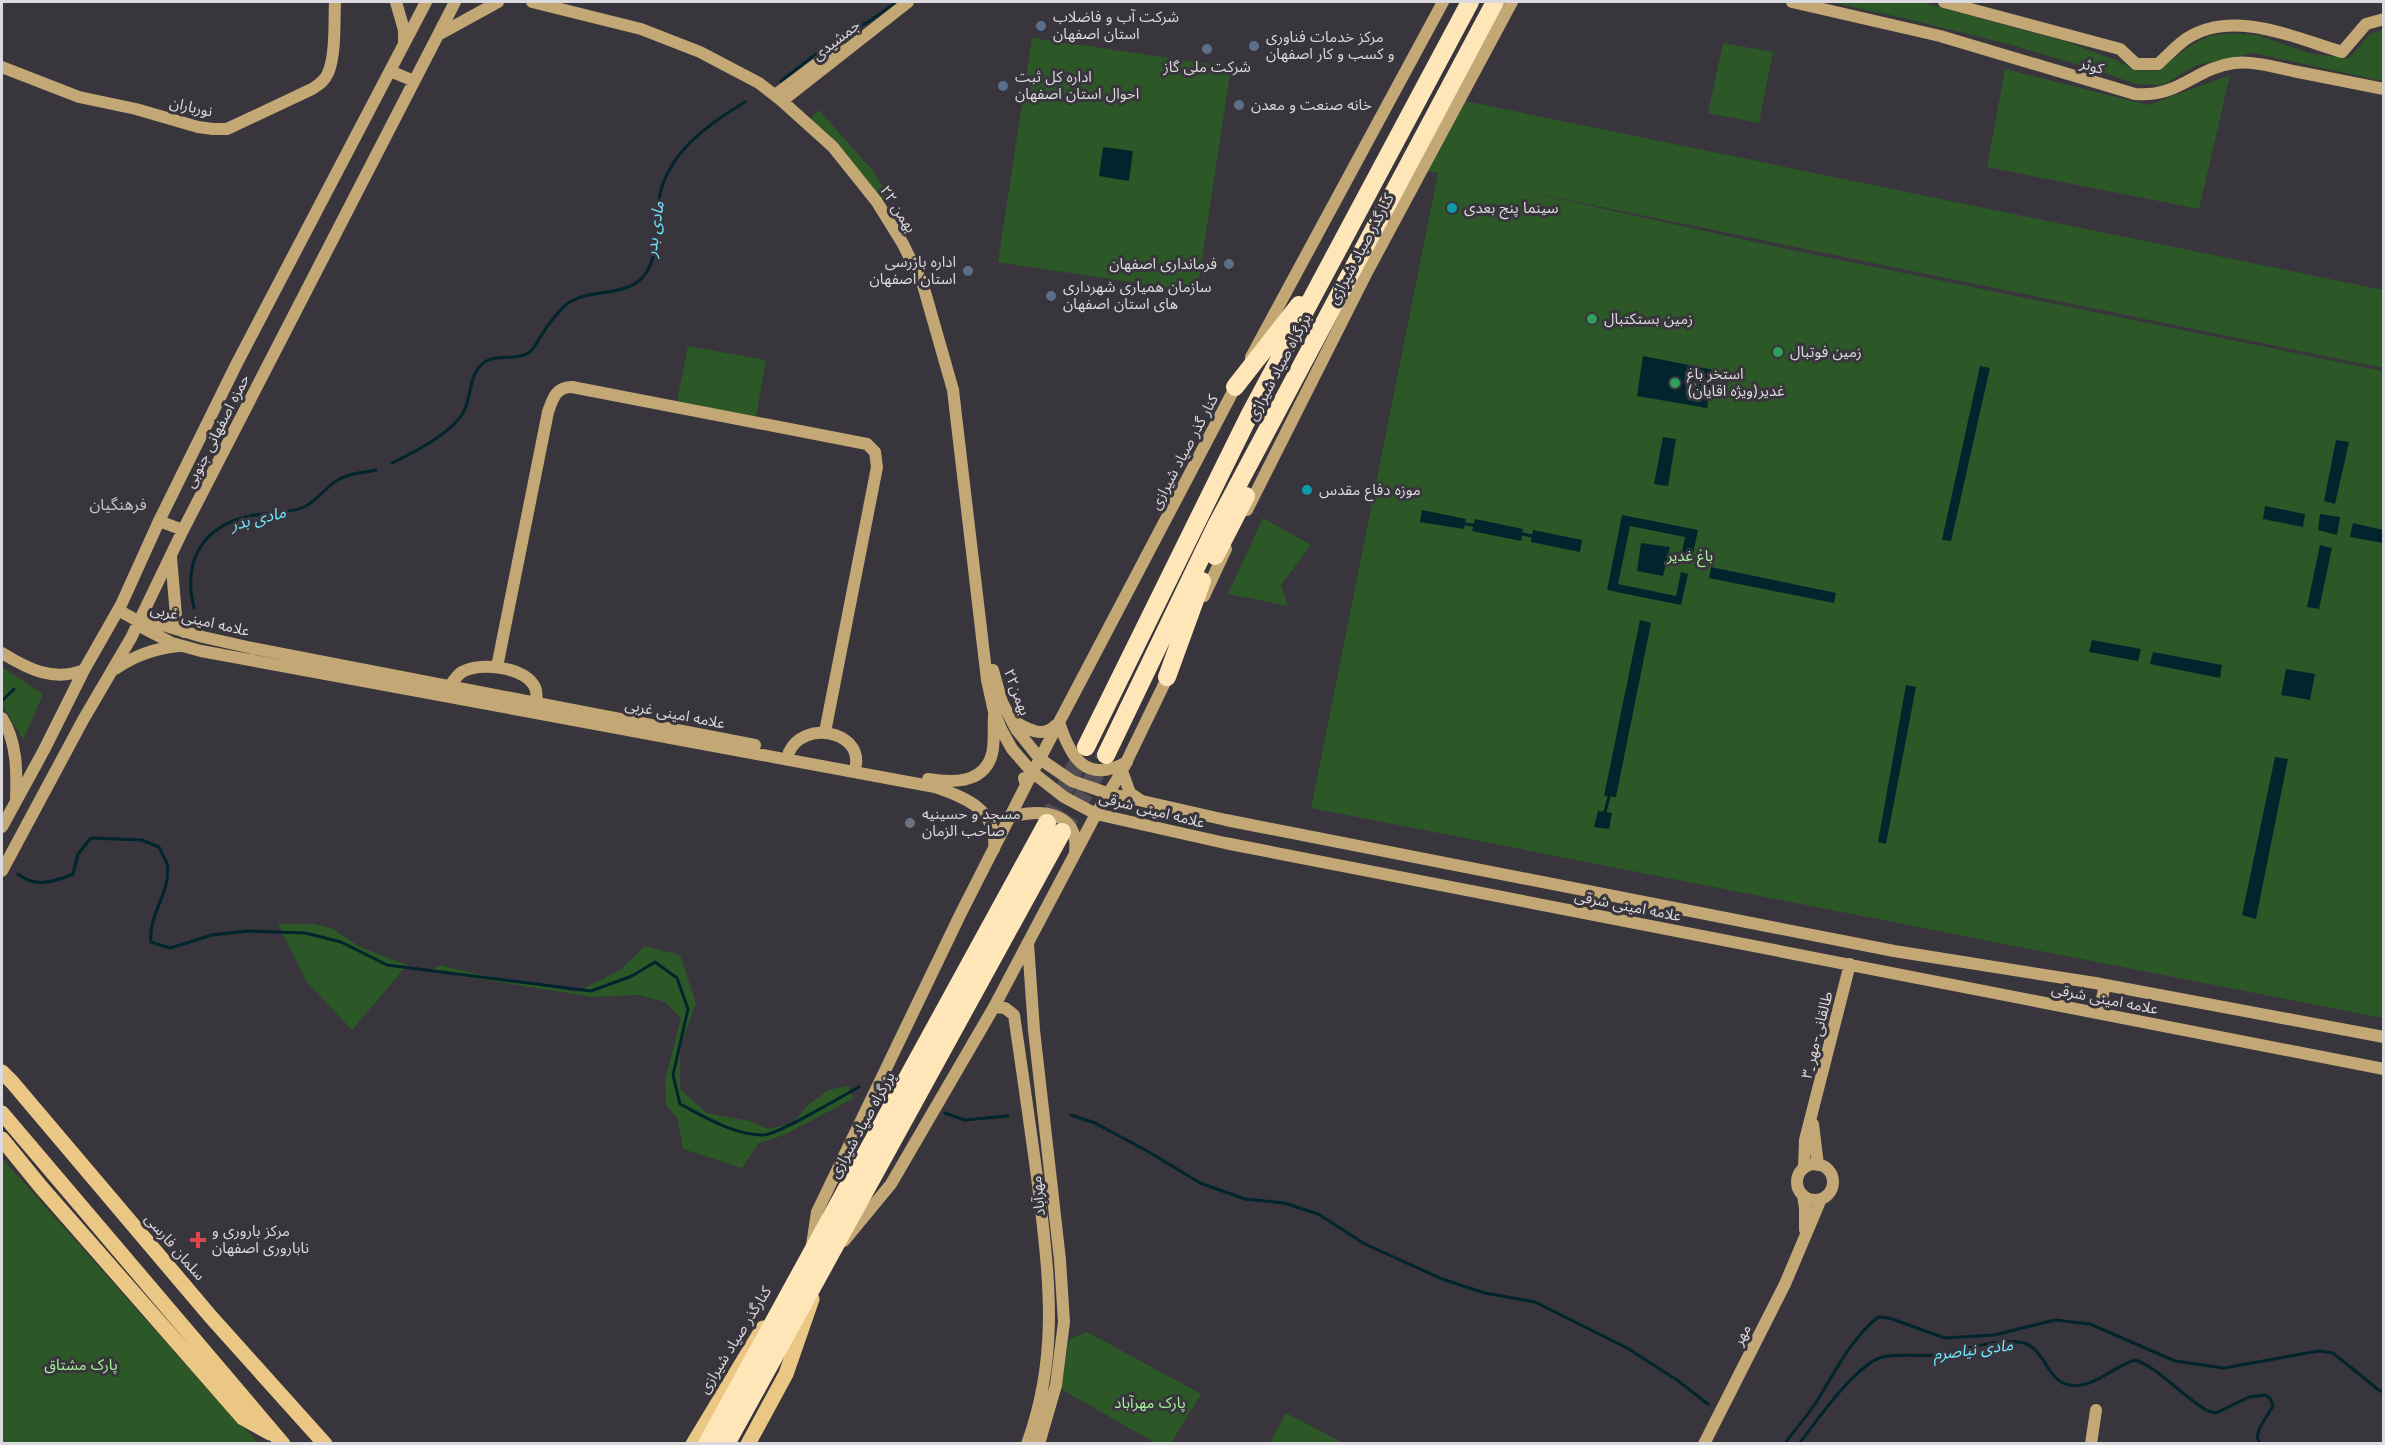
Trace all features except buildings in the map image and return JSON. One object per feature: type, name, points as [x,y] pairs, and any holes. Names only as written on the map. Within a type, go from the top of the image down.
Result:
[{"type":"highway","name":"بزرگراه صیاد شیرازی","points":[[1086,747],[1245,425],[1470,2]]},
{"type":"highway","name":"بزرگراه صیاد شیرازی","points":[[1106,755],[1216,526],[1495,2]]},
{"type":"highway","points":[[1235,387],[1329,265]]},
{"type":"highway","points":[[1167,676],[1199,587],[1318,355],[1336,298]]},
{"type":"highway","name":"بزرگراه صیاد شیرازی","points":[[726,1443],[817,1262],[1054,827]]},
{"type":"highway","name":"بزرگراه صیاد شیرازی","points":[[707,1443],[817,1262]]},
{"type":"main road","name":"نورباران","points":[[2,67],[79,97],[136,109],[198,127],[227,129],[312,89],[323,81],[329,73],[335,2]]},
{"type":"main road","points":[[396,2],[404,30],[404,43]]},
{"type":"main road","name":"حمزه اصفهانی جنوبی","points":[[2,827],[118,610],[237,363],[426,2]]},
{"type":"main road","name":"حمزه اصفهانی جنوبی","points":[[2,872],[131,638],[183,530],[455,2]]},
{"type":"main road","points":[[437,36],[498,2]]},
{"type":"main road","name":"۲۲ بهمن","points":[[532,2],[641,29],[700,52],[759,83],[833,147],[877,202],[903,243],[923,285],[953,390],[982,628]]},
{"type":"main road","name":"جمشیدی","points":[[859,37],[899,2]]},
{"type":"main road","name":"جمشیدی","points":[[779,98],[908,2]]},
{"type":"main road","name":"کنار گذر صیاد شیرازی","points":[[817,1262],[817,1212],[1032,772],[1370,134],[1443,2]]},
{"type":"main road","name":"کنارگذر صیاد شیرازی","points":[[693,1443],[746,1352],[817,1262],[891,1184],[994,1007],[1096,814],[1125,767],[1224,553],[1270,470],[1366,274],[1512,2]]},
{"type":"main road","name":"کوثر","points":[[1792,2],[1940,36],[2135,94],[2152,96],[2176,89],[2201,74],[2234,63],[2261,64],[2384,89]]},
{"type":"main road","points":[[1944,2],[2120,49],[2136,64],[2158,64],[2185,40],[2213,26],[2243,25],[2342,52],[2366,24],[2384,20]]},
{"type":"main road","points":[[390,71],[414,81]]},
{"type":"main road","points":[[497,667],[548,412],[553,397],[561,389],[572,387],[867,444],[875,452],[877,467],[825,732]]},
{"type":"main road","points":[[159,521],[183,530]]},
{"type":"main road","points":[[171,554],[176,616],[184,632]]},
{"type":"main road","points":[[118,610],[138,621]]},
{"type":"main road","name":"علامه امینی غربی","points":[[138,621],[149,621],[252,648],[957,783],[978,773],[989,762],[993,749],[994,712]]},
{"type":"main road","name":"علامه امینی غربی","points":[[138,621],[145,629],[201,651],[934,787],[964,797],[978,807],[992,825],[995,836],[994,849]]},
{"type":"main road","name":"علامه امینی شرقی","points":[[982,628],[987,680],[994,712],[1006,738],[1032,772],[1064,797],[1096,814],[1225,843],[2384,1069]]},
{"type":"main road","name":"۲۲بهمن","points":[[982,628],[1002,702],[1011,719],[1040,759]]},
{"type":"main road","points":[[111,671],[129,659],[162,647],[182,645]]},
{"type":"main road","points":[[2,653],[45,674],[66,675],[84,670]]},
{"type":"main road","points":[[450,686],[460,673],[468,669],[497,667],[527,678],[534,685],[536,702]]},
{"type":"main road","points":[[2,718],[12,741],[17,764],[16,803]]},
{"type":"main road","points":[[1011,719],[1037,732],[1047,732],[1059,722],[1069,749],[1081,763],[1091,769],[1104,771],[1125,767],[1130,793],[1141,801]]},
{"type":"main road","points":[[789,752],[801,737],[825,732],[851,746],[856,754],[855,765]]},
{"type":"main road","points":[[1006,738],[1026,785]]},
{"type":"main road","name":"علامه امینی شرقی","points":[[1040,759],[1072,781],[1107,794],[1894,951],[2105,985],[2384,1037]]},
{"type":"main road","points":[[1010,817],[1023,813],[1051,813],[1063,819],[1072,830],[1076,843],[1074,857]]},
{"type":"main road","points":[[1087,832],[1116,819]]},
{"type":"main road","points":[[1405,878],[1409,855]]},
{"type":"main road","name":"مهرآباد","points":[[1028,943],[1036,1042],[1060,1260],[1064,1322],[1056,1385],[1039,1443]]},
{"type":"main road","name":"۳_طالقانی-مهر","points":[[1813,1113],[1850,964]]},
{"type":"main road","points":[[2099,1012],[2105,985]]},
{"type":"main road","name":"مهرآباد","points":[[994,1007],[1005,1008],[1014,1015],[1047,1262],[1049,1349],[1043,1389],[1027,1443]]},
{"type":"main road","points":[[1018,1043],[1028,1039],[1036,1042]]},
{"type":"main road","name":"سلمان فارسی","points":[[2,1072],[204,1309],[323,1442]]},
{"type":"main road","points":[[2,1113],[281,1440]]},
{"type":"main road","points":[[1813,1113],[1818,1165]]},
{"type":"main road","points":[[1804,1168],[1818,1165],[1828,1170],[1833,1180],[1829,1194],[1821,1199],[1811,1200],[1799,1190],[1797,1180],[1804,1168],[1804,1140],[1813,1113]]},
{"type":"main road","points":[[2,1139],[41,1187],[243,1418],[281,1440]]},
{"type":"main road","name":"مهر","points":[[1803,1195],[1806,1208],[1805,1240]]},
{"type":"main road","name":"مهر","points":[[1704,1443],[1785,1284],[1821,1199]]},
{"type":"main road","points":[[748,1443],[786,1374],[817,1262]]},
{"type":"main road","points":[[2091,1443],[2096,1410]]},
{"type":"green space","points":[[1829,2],[1920,2],[2067,42],[2118,61],[2133,70],[2157,71],[2188,47],[2209,36],[2232,33],[2257,35],[2312,54],[2349,58],[2371,33],[2383,30],[2383,81],[2253,53],[2197,65],[2163,85],[2135,84],[2097,70],[2012,45]]},
{"type":"green space","points":[[1032,38],[1231,67],[1197,292],[998,262]]},
{"type":"green space","points":[[1723,43],[1773,52],[1759,123],[1708,113]]},
{"type":"green space","points":[[2005,69],[2148,105],[2230,75],[2199,209],[1987,167]]},
{"type":"green space","name":"باغ غدیر","points":[[1460,100],[2383,290],[2383,368],[1514,189],[1801,252],[2383,371],[2383,1018],[1311,808],[1438,173],[1423,170]]},
{"type":"green space","points":[[819,110],[874,172],[888,196],[882,200],[811,118]]},
{"type":"green space","points":[[688,346],[766,360],[756,417],[677,401]]},
{"type":"green space","points":[[1263,518],[1311,545],[1281,585],[1288,606],[1228,594]]},
{"type":"green space","points":[[2,667],[43,694],[23,740],[2,704]]},
{"type":"green space","points":[[278,924],[314,924],[333,929],[360,947],[407,965],[352,1030],[307,982]]},
{"type":"green space","points":[[645,946],[680,955],[696,1003],[680,1047],[680,1089],[707,1113],[749,1121],[769,1129],[793,1123],[807,1106],[828,1090],[848,1086],[854,1098],[786,1134],[758,1144],[742,1168],[683,1149],[678,1120],[666,1104],[665,1080],[681,1018],[665,1002],[638,995],[593,997],[429,971],[440,965],[476,974],[577,992],[620,970]]},
{"type":"green space","name":"پارک مشتاق","points":[[2,1158],[217,1400],[259,1443],[2,1443]]},
{"type":"green space","name":"پارک مهرآباد","points":[[1087,1332],[1201,1394],[1171,1443],[1157,1444],[1061,1389],[1069,1339]]},
{"type":"green space","points":[[1286,1413],[1343,1443],[1270,1443]]},
{"type":"water","points":[[1103,147],[1133,151],[1129,181],[1099,176]]},
{"type":"water","name":"استخر باغ غدیر(ویژه اقایان)","points":[[1643,356],[1714,370],[1707,408],[1637,396]]},
{"type":"water","points":[[1980,366],[1990,368],[1951,541],[1942,540]]},
{"type":"water","points":[[1663,437],[1676,439],[1668,486],[1654,484]]},
{"type":"water","points":[[2336,440],[2349,442],[2335,504],[2324,501]]},
{"type":"water","points":[[2265,506],[2305,514],[2303,527],[2263,519]]},
{"type":"water","points":[[1422,510],[1466,519],[1464,529],[1420,522]]},
{"type":"water","points":[[2320,514],[2340,517],[2337,535],[2318,530]]},
{"type":"water","points":[[1622,515],[1698,530],[1691,564],[1680,561],[1685,537],[1630,526],[1618,584],[1676,596],[1681,572],[1688,574],[1681,605],[1607,590]]},
{"type":"water","points":[[1475,519],[1523,529],[1521,541],[1472,531]]},
{"type":"water","points":[[2353,523],[2383,530],[2383,543],[2350,537]]},
{"type":"water","points":[[1533,530],[1582,540],[1580,552],[1531,542]]},
{"type":"water","points":[[1641,543],[1670,547],[1663,576],[1637,571]]},
{"type":"water","points":[[2320,545],[2332,548],[2319,609],[2307,607]]},
{"type":"water","points":[[1711,567],[1836,593],[1834,603],[1709,578]]},
{"type":"water","points":[[1640,620],[1651,623],[1616,797],[1604,796]]},
{"type":"water","points":[[2092,640],[2141,649],[2138,661],[2089,652]]},
{"type":"water","points":[[2153,652],[2222,665],[2220,678],[2150,664]]},
{"type":"water","points":[[2286,669],[2315,674],[2310,700],[2281,695]]},
{"type":"water","points":[[1906,685],[1916,687],[1886,844],[1878,842]]},
{"type":"water","points":[[2275,757],[2288,759],[2256,919],[2242,915]]},
{"type":"water","points":[[1598,811],[1612,813],[1609,829],[1594,827]]},
{"type":"waterway","points":[[781,81],[824,48],[897,2]]},
{"type":"waterway","name":"مادی بدر","points":[[392,463],[431,442],[450,428],[466,407],[472,382],[480,366],[492,359],[519,356],[531,351],[555,316],[576,299],[619,290],[639,281],[646,273],[653,257],[661,189],[668,173],[677,158],[701,133],[745,102]]},
{"type":"waterway","name":"مادی بدر","points":[[194,608],[191,574],[201,546],[210,535],[222,526],[237,520],[304,507],[341,478],[376,470]]},
{"type":"waterway","points":[[1465,524],[1473,525]]},
{"type":"waterway","points":[[1522,534],[1532,536]]},
{"type":"waterway","name":"مادی بدر","points":[[2,701],[14,689]]},
{"type":"waterway","points":[[1605,812],[1609,797]]},
{"type":"waterway","points":[[18,874],[38,882],[52,881],[73,874],[78,854],[91,838],[142,840],[159,847],[167,864],[168,874],[153,922],[151,942],[170,948],[212,935],[248,931],[305,933],[341,942],[387,965],[591,991],[632,976],[655,962],[677,978],[688,1009],[673,1075],[680,1104],[741,1132],[763,1135],[771,1133],[859,1087]]},
{"type":"waterway","points":[[945,1113],[965,1120],[1008,1116]]},
{"type":"waterway","points":[[1071,1115],[1095,1123],[1200,1183],[1245,1199],[1284,1203],[1318,1214],[1365,1244],[1442,1279],[1485,1293],[1535,1302],[1627,1348],[1677,1380],[1708,1404]]},
{"type":"waterway","points":[[1786,1442],[1860,1335],[1878,1317],[1889,1318],[1945,1338],[1994,1335],[2055,1320],[2090,1324],[2175,1361],[2224,1368],[2318,1351],[2333,1353],[2380,1391],[2384,1391]]},
{"type":"waterway","name":"مادی نیاصرم","points":[[1799,1444],[1847,1384],[1879,1358],[1892,1355],[1936,1355],[2005,1342],[2024,1343],[2031,1346],[2056,1378],[2069,1385],[2078,1386],[2095,1381],[2135,1360],[2153,1369],[2208,1411],[2216,1413],[2249,1397],[2265,1395],[2270,1398],[2273,1406],[2260,1427],[2257,1437],[2260,1444]]},
{"type":"tunnel","points":[[1047,823],[1086,747]]},
{"type":"tunnel","points":[[1062,832],[1106,755]]},
{"type":"place","name":"شرکت آب و فاضلاب استان اصفهان","points":[[1041,26]]},
{"type":"place","name":"مرکز خدمات فناوری و کسب و کار اصفهان","points":[[1254,46]]},
{"type":"place","name":"شرکت ملی گاز","points":[[1207,49]]},
{"type":"place","name":"اداره کل ثبت احوال استان اصفهان","points":[[1003,86]]},
{"type":"place","name":"خانه صنعت و معدن","points":[[1239,105]]},
{"type":"place","name":"سینما پنج بعدی","points":[[1452,208]]},
{"type":"place","name":"فرمانداری اصفهان","points":[[1229,264]]},
{"type":"place","name":"اداره بازرسی استان اصفهان","points":[[968,271]]},
{"type":"place","name":"سازمان همیاری شهرداری های استان اصفهان","points":[[1051,296]]},
{"type":"place","name":"زمین بستکتبال","points":[[1592,319]]},
{"type":"place","name":"زمین فوتبال","points":[[1778,352]]},
{"type":"place","name":"استخر باغ غدیر(ویژه اقایان)","points":[[1675,383]]},
{"type":"place","name":"موزه دفاع مقدس","points":[[1307,490]]},
{"type":"place","name":"مسجد و حسینیه صاحب الزمان","points":[[910,823]]},
{"type":"place","name":"مرکز باروری و ناباروری اصفهان","points":[[198,1240]]},
{"type":"district","name":"فرهنگیان","points":[[118,504]]}]
